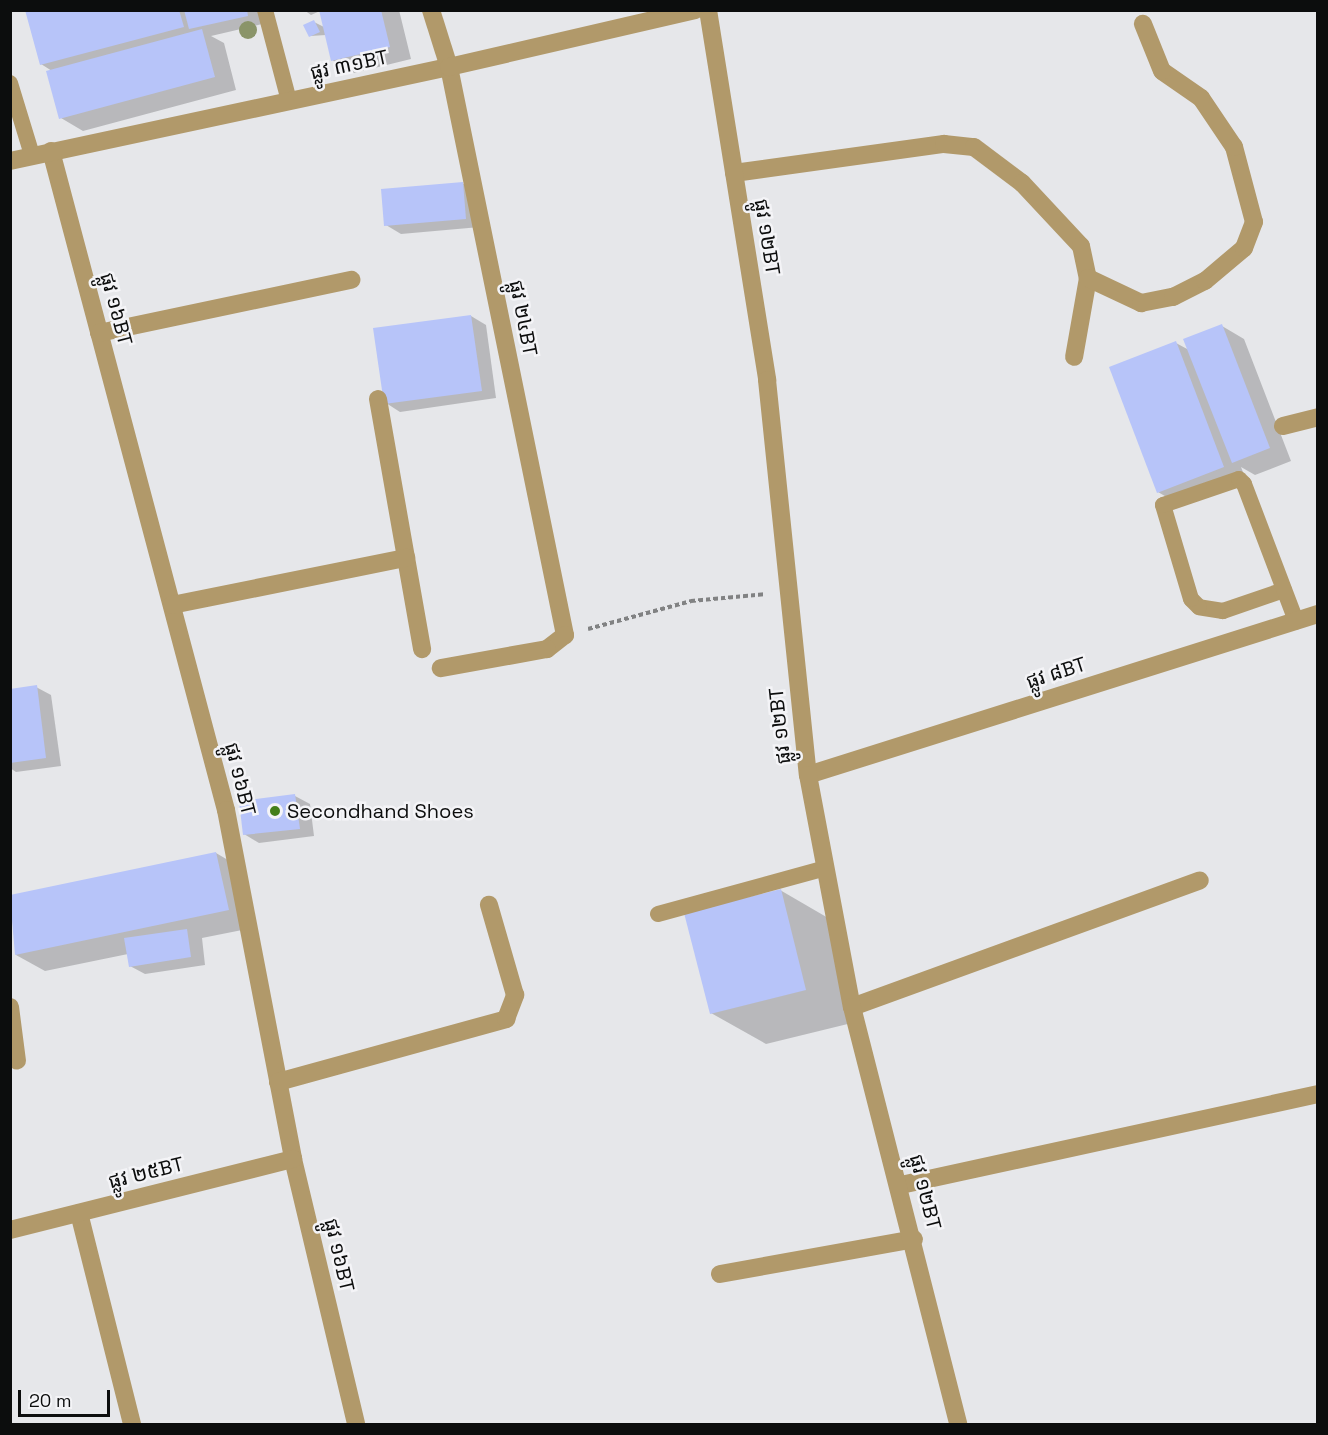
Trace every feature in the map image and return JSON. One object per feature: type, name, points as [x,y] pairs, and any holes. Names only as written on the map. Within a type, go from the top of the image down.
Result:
[{"type":"street","name":"ផ្លូវ ២៤BT","points":[[431,10],[449,67],[564,635]]},
{"type":"street","name":"ផ្លូវ ៣១BT","points":[[10,161],[449,67],[695,10]]},
{"type":"street","name":"ផ្លូវ ១២BT","points":[[708,10],[767,380],[787,592],[808,775],[852,1007],[901,1185],[958,1425]]},
{"type":"street","points":[[1088,278],[1141,303],[1173,297],[1205,281],[1244,248],[1254,222],[1234,147],[1200,98],[1162,71],[1143,24]]},
{"type":"street","points":[[734,173],[944,144],[974,147],[1022,183],[1082,246],[1088,278],[1074,357]]},
{"type":"street","name":"ផ្លូវ ១៦BT","points":[[51,151],[226,810],[293,1159],[357,1425]]},
{"type":"street","points":[[99,333],[351,279]]},
{"type":"street","points":[[378,399],[422,649]]},
{"type":"street","points":[[1283,426],[1317,417]]},
{"type":"street","points":[[172,606],[406,558]]},
{"type":"street","name":"ផ្លូវ ៨BT","points":[[808,775],[1317,614]]},
{"type":"street","points":[[441,668],[547,649],[564,635]]},
{"type":"street","points":[[852,1007],[1200,880]]},
{"type":"street","points":[[278,1082],[506,1019],[515,995],[489,905]]},
{"type":"street","points":[[10,1007],[17,1061]]},
{"type":"street","points":[[901,1185],[1317,1094]]},
{"type":"street","name":"ផ្លូវ ២៥BT","points":[[10,1230],[293,1159]]},
{"type":"street","points":[[79,1213],[132,1425]]},
{"type":"street","points":[[720,1274],[914,1239]]},
{"type":"lane","points":[[265,10],[289,101]]},
{"type":"lane","points":[[10,83],[32,155]]},
{"type":"lane","points":[[1284,590],[1223,611],[1199,607],[1191,599],[1163,505],[1239,479],[1284,590],[1296,621]]},
{"type":"lane","points":[[658,914],[826,868]]},
{"type":"path","points":[[564,635],[692,602],[787,592]]},
{"type":"building","points":[[25,10],[179,10],[184,27],[40,65]]},
{"type":"building","points":[[184,10],[247,10],[248,16],[189,29]]},
{"type":"building","points":[[319,10],[381,10],[390,47],[331,61]]},
{"type":"building","points":[[314,20],[320,32],[309,37],[303,25]]},
{"type":"building","points":[[202,29],[215,77],[59,119],[46,71]]},
{"type":"building","points":[[463,182],[466,219],[384,226],[381,189]]},
{"type":"building","points":[[471,315],[482,391],[384,404],[373,328]]},
{"type":"building","points":[[1222,324],[1270,448],[1232,463],[1183,339]]},
{"type":"building","points":[[1176,341],[1224,467],[1157,493],[1109,367]]},
{"type":"building","points":[[37,685],[46,758],[10,763],[10,689]]},
{"type":"building","points":[[295,794],[300,829],[243,835],[239,801]]},
{"type":"building","points":[[216,852],[229,910],[15,955],[10,895]]},
{"type":"building","points":[[781,889],[806,990],[710,1014],[684,913]]},
{"type":"building","points":[[187,929],[191,957],[129,967],[124,938]]},
{"type":"place","name":"Secondhand Shoes","points":[[275,811]]}]
